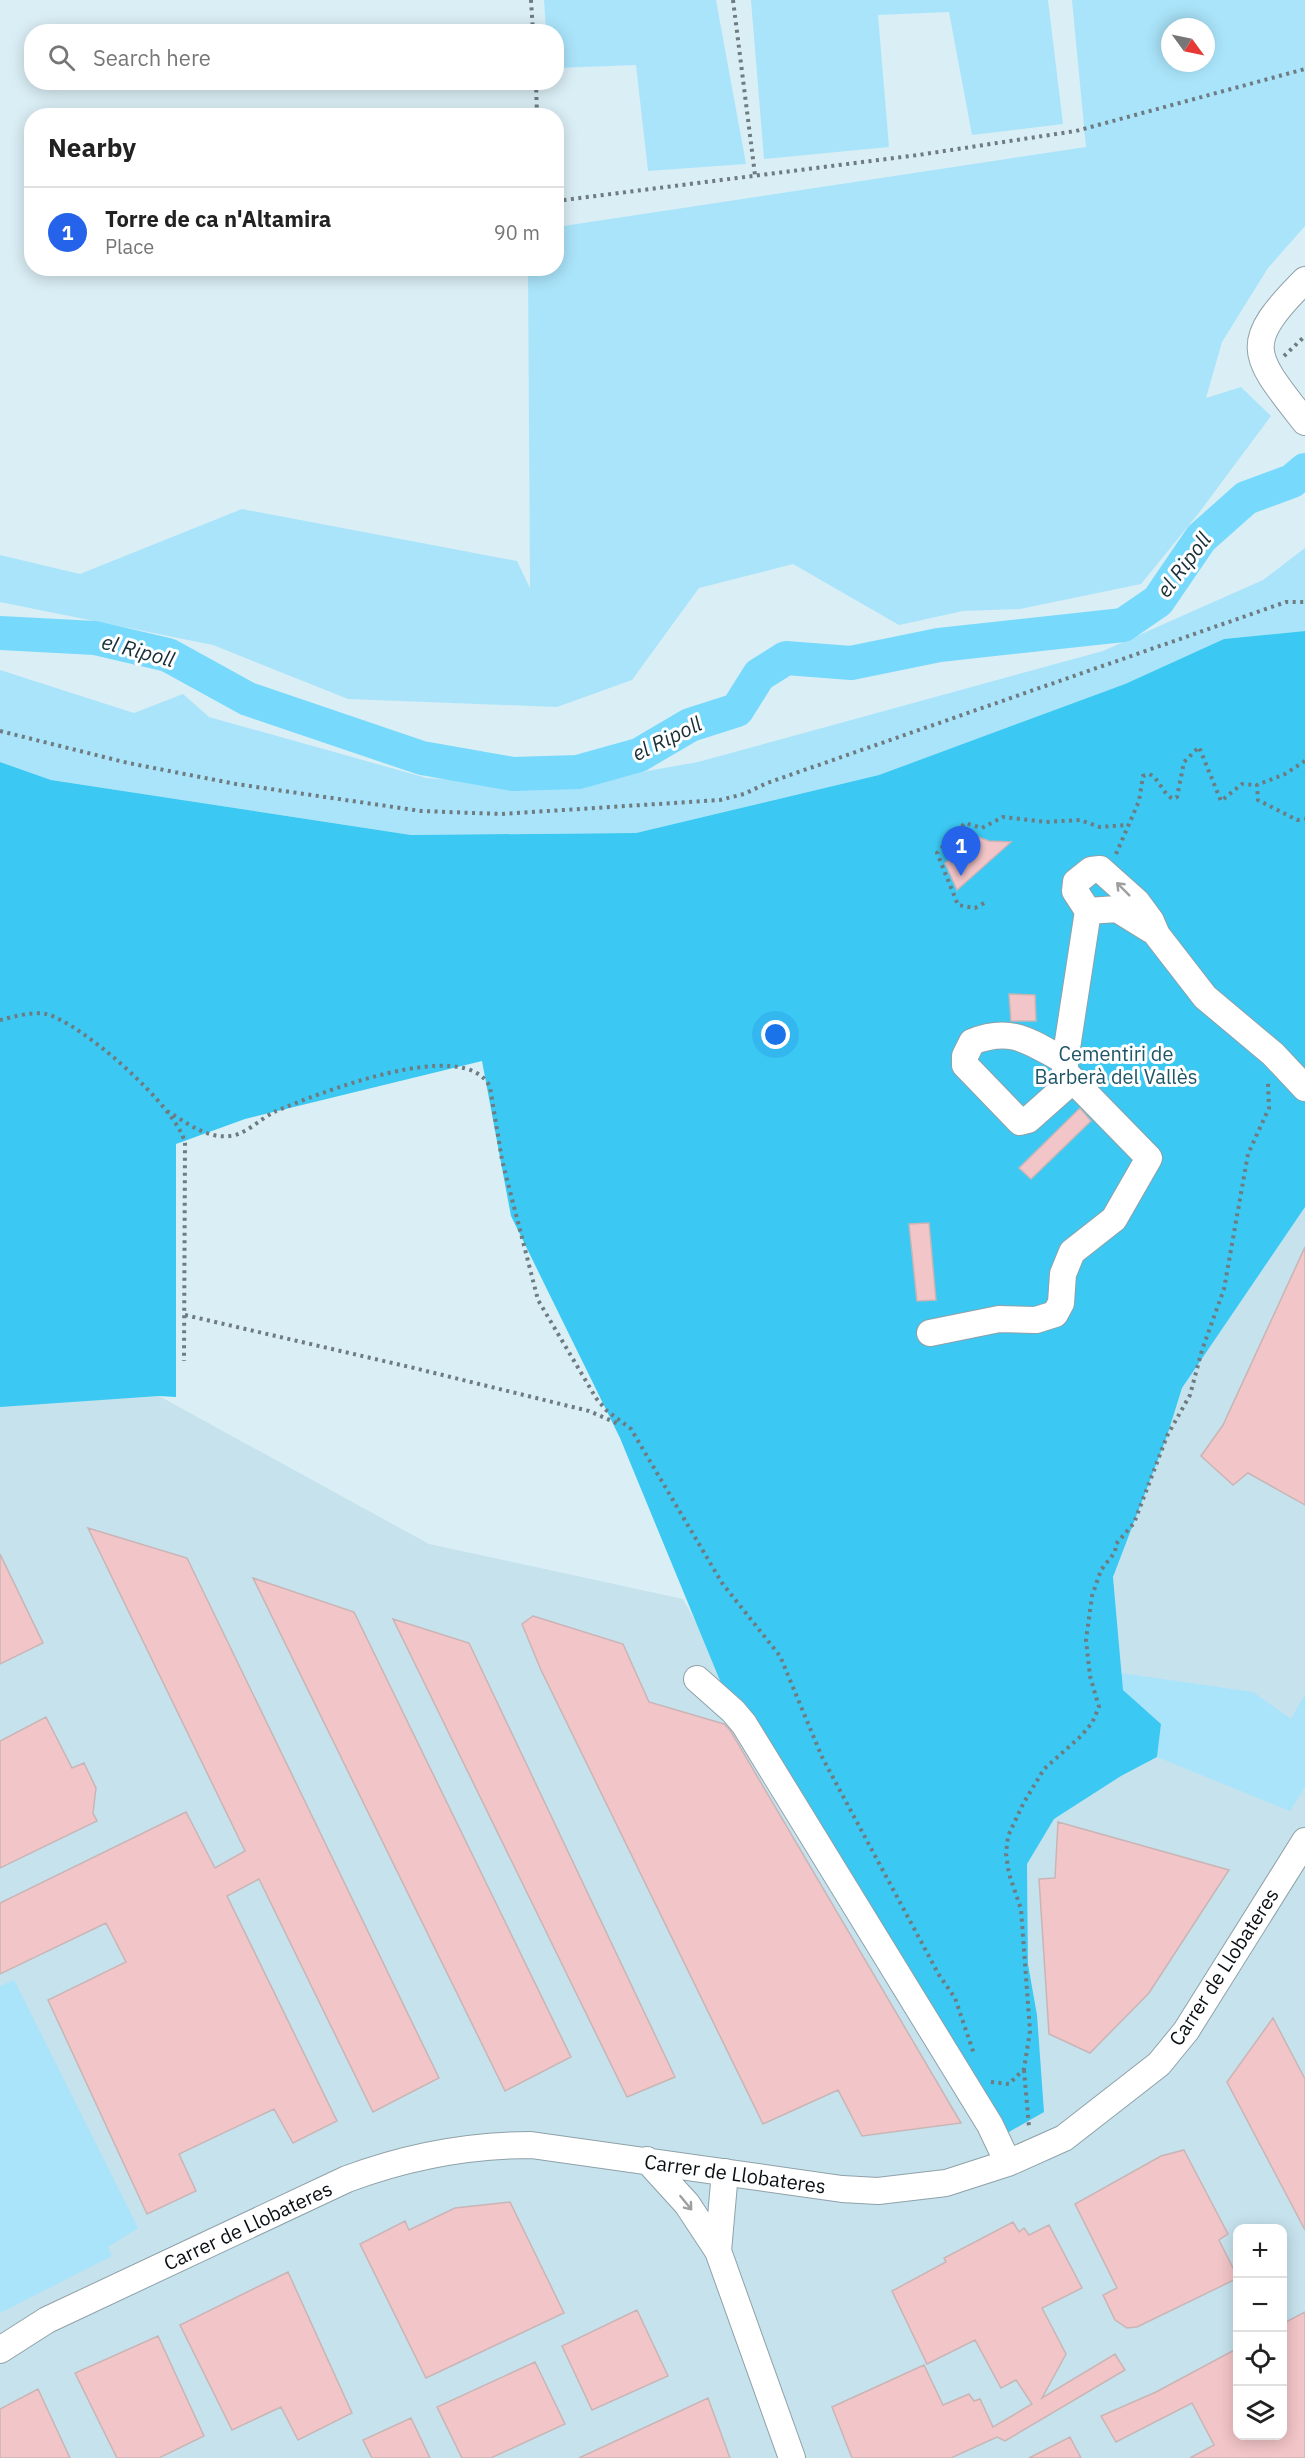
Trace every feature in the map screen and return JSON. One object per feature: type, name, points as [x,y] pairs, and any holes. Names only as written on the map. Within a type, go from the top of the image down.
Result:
[{"type":"street","points":[[1305,280],[1274,311],[1263,329],[1259,348],[1269,375],[1305,422]]},
{"type":"street","points":[[930,1333],[999,1319],[1036,1320],[1055,1314],[1061,1303],[1063,1274],[1072,1252],[1114,1219],[1149,1158],[1069,1070],[1088,911],[1075,891],[1076,882],[1091,870],[1100,869],[1108,873],[1137,902],[1151,921],[1157,935],[1204,997],[1267,1050],[1305,1088]]},
{"type":"street","points":[[1088,911],[1117,909],[1157,935]]},
{"type":"street","points":[[697,1679],[734,1711],[744,1725],[990,2126],[1008,2163]]},
{"type":"street","name":"Carrer de Llobateres","points":[[0,2350],[47,2320],[347,2179],[389,2163],[422,2156],[499,2145],[531,2145],[842,2189],[878,2192],[946,2183],[1008,2163],[1064,2138],[1159,2064],[1186,2031],[1305,1841]]},
{"type":"street","points":[[647,2160],[701,2221],[718,2251],[792,2458]]},
{"type":"street","points":[[718,2251],[725,2172]]},
{"type":"street","name":"Carrer de Llobateres","points":[[0,2335],[47,2320]]},
{"type":"path","points":[[531,0],[532,24]]},
{"type":"path","points":[[733,0],[755,175]]},
{"type":"path","points":[[564,200],[918,155],[1076,131],[1305,69]]},
{"type":"path","points":[[536,90],[537,108]]},
{"type":"path","points":[[0,730],[128,763],[236,784],[421,812],[501,814],[720,800],[744,794],[767,783],[928,725],[1286,602],[1305,602]]},
{"type":"path","points":[[1108,873],[1138,801],[1143,776],[1149,774],[1154,776],[1165,794],[1173,799],[1177,797],[1184,762],[1199,747],[1221,801],[1242,784],[1257,785],[1285,774],[1305,761]]},
{"type":"path","points":[[1257,785],[1258,800],[1297,820],[1305,819]]},
{"type":"path","points":[[984,903],[975,908],[958,905],[937,853],[965,823],[982,828],[1003,817],[1046,822],[1080,820],[1100,827],[1128,825]]},
{"type":"path","points":[[0,1020],[45,1014],[69,1026],[115,1058],[183,1130],[185,1143],[184,1361]]},
{"type":"path","points":[[1029,2127],[1024,2069],[1030,2031],[1027,1977],[1021,1909],[1006,1854],[1008,1836],[1023,1804],[1044,1769],[1092,1724],[1099,1707],[1090,1676],[1086,1640],[1088,1610],[1098,1577],[1115,1552],[1116,1544],[1134,1523],[1167,1436],[1190,1395],[1202,1350],[1224,1288],[1248,1154],[1269,1108],[1267,1050]]},
{"type":"path","points":[[167,1111],[212,1135],[231,1136],[270,1114],[356,1081],[426,1066],[451,1065],[475,1069],[485,1076],[490,1087],[515,1214],[538,1300],[596,1398],[606,1410],[631,1429],[722,1583],[780,1656],[822,1756],[939,1975],[955,1998],[977,2064]]},
{"type":"path","points":[[185,1315],[589,1412],[631,1429]]},
{"type":"path","points":[[987,2079],[993,2084],[1009,2084],[1024,2069]]},
{"type":"shaded area","points":[[544,0],[716,0],[746,164],[648,171],[636,65],[564,68],[564,24],[546,24]]},
{"type":"shaded area","points":[[751,0],[1048,0],[1063,124],[972,135],[949,12],[878,15],[889,147],[764,159]]},
{"type":"shaded area","points":[[1072,0],[1305,0],[1305,226],[1268,268],[1222,342],[1206,398],[1241,387],[1271,416],[1198,514],[1141,584],[1020,609],[963,611],[899,625],[793,564],[699,588],[632,680],[557,707],[348,699],[213,645],[0,602],[0,555],[80,574],[242,509],[517,561],[530,588],[528,276],[564,276],[564,226],[1086,147]]},
{"type":"shaded area","points":[[1305,548],[1305,631],[1224,639],[1125,684],[879,775],[636,833],[411,835],[51,780],[0,762],[0,670],[134,713],[183,694],[209,717],[427,778],[557,787],[698,762],[1103,651],[1263,580]]},
{"type":"shaded area","points":[[1305,1207],[1305,2458],[0,2458],[0,1405],[159,1396],[429,1544],[683,1599],[989,2144],[1037,2015],[1028,1964],[1027,1864],[1054,1819],[1121,1776],[1157,1757],[1161,1724],[1123,1690],[1113,1577],[1167,1436],[1182,1388]]},
{"type":"shaded area","points":[[1121,1673],[1253,1692],[1291,1719],[1305,1694],[1305,1787],[1290,1811],[1157,1757],[1161,1724],[1123,1690]]},
{"type":"shaded area","points":[[14,1980],[138,2228],[108,2247],[112,2256],[0,2313],[0,1986]]},
{"type":"green space","name":"Cementiri de Barberà del Vallès","points":[[1305,631],[1305,1207],[1182,1388],[1167,1436],[1113,1577],[1123,1690],[1161,1724],[1157,1757],[1121,1776],[1054,1819],[1027,1864],[1028,1964],[1037,2015],[1044,2112],[988,2144],[721,1683],[620,1438],[511,1216],[482,1061],[245,1119],[176,1144],[176,1397],[159,1396],[0,1407],[0,762],[51,780],[411,835],[636,833],[879,775],[1125,684],[1224,639]]},
{"type":"building","points":[[978,837],[989,841],[1011,842],[957,890],[945,863]]},
{"type":"building","points":[[1009,994],[1035,995],[1036,1021],[1011,1021]]},
{"type":"building","points":[[1080,1108],[1091,1121],[1031,1179],[1019,1168]]},
{"type":"building","points":[[929,1223],[936,1300],[917,1301],[909,1224]]},
{"type":"building","points":[[1305,1247],[1305,1505],[1248,1473],[1233,1485],[1201,1456],[1223,1425]]},
{"type":"building","points":[[88,1528],[187,1558],[439,2078],[373,2112],[259,1879],[227,1896],[337,2121],[293,2143],[274,2109],[179,2154],[196,2191],[147,2214],[48,2000],[126,1962],[106,1923],[0,1974],[0,1903],[186,1812],[215,1868],[245,1851]]},
{"type":"building","points":[[0,1554],[43,1643],[0,1664]]},
{"type":"building","points":[[253,1578],[354,1612],[571,2057],[505,2091]]},
{"type":"building","points":[[533,1616],[623,1644],[649,1702],[724,1724],[730,1730],[961,2123],[862,2136],[838,2090],[763,2124],[541,1670],[522,1624]]},
{"type":"building","points":[[393,1619],[469,1643],[675,2077],[627,2097]]},
{"type":"building","points":[[46,1717],[72,1768],[84,1763],[96,1788],[93,1813],[97,1821],[0,1868],[0,1741]]},
{"type":"building","points":[[1058,1822],[1229,1870],[1149,1993],[1090,2053],[1049,2034],[1039,1879],[1055,1878]]},
{"type":"building","points":[[1273,2018],[1305,2079],[1305,2230],[1227,2082]]},
{"type":"building","points":[[1184,2150],[1228,2234],[1219,2240],[1233,2268],[1233,2280],[1137,2327],[1127,2328],[1115,2320],[1103,2295],[1117,2288],[1075,2204],[1161,2156]]},
{"type":"building","points":[[510,2202],[564,2313],[426,2378],[360,2244],[405,2221],[409,2230],[455,2208]]},
{"type":"building","points":[[1013,2222],[1019,2232],[1024,2228],[1029,2235],[1049,2225],[1082,2288],[1042,2308],[1066,2354],[1042,2398],[1115,2354],[1125,2370],[1005,2441],[997,2437],[951,2458],[852,2458],[832,2407],[924,2365],[943,2405],[969,2394],[974,2401],[980,2399],[993,2427],[1032,2404],[1016,2380],[1001,2388],[975,2340],[927,2364],[892,2291],[946,2262],[944,2258]]},
{"type":"building","points":[[288,2272],[352,2413],[298,2440],[281,2407],[232,2430],[180,2325]]},
{"type":"building","points":[[637,2310],[668,2376],[592,2410],[562,2346]]},
{"type":"building","points":[[1305,2312],[1305,2458],[1190,2458],[1214,2445],[1192,2403],[1116,2442],[1101,2416],[1156,2392],[1233,2351],[1233,2440],[1287,2440],[1287,2321]]},
{"type":"building","points":[[158,2336],[204,2436],[159,2458],[117,2458],[75,2373]]},
{"type":"building","points":[[535,2362],[565,2424],[491,2458],[462,2458],[437,2407]]},
{"type":"building","points":[[38,2389],[70,2458],[0,2458],[0,2409]]},
{"type":"building","points":[[708,2398],[730,2458],[579,2458]]},
{"type":"building","points":[[411,2418],[430,2458],[372,2458],[363,2440]]},
{"type":"building","points":[[1070,2437],[1081,2458],[1029,2458]]},
{"type":"waterway","name":"el Ripoll","points":[[0,633],[95,638],[168,655],[248,699],[422,758],[513,774],[578,772],[639,755],[690,725],[737,710],[759,675],[786,658],[851,663],[939,645],[1123,625],[1158,601],[1201,538],[1246,498],[1292,481],[1305,470]]},
{"type":"place","name":"Torre de ca n'Altamira","points":[[961,876]]}]
